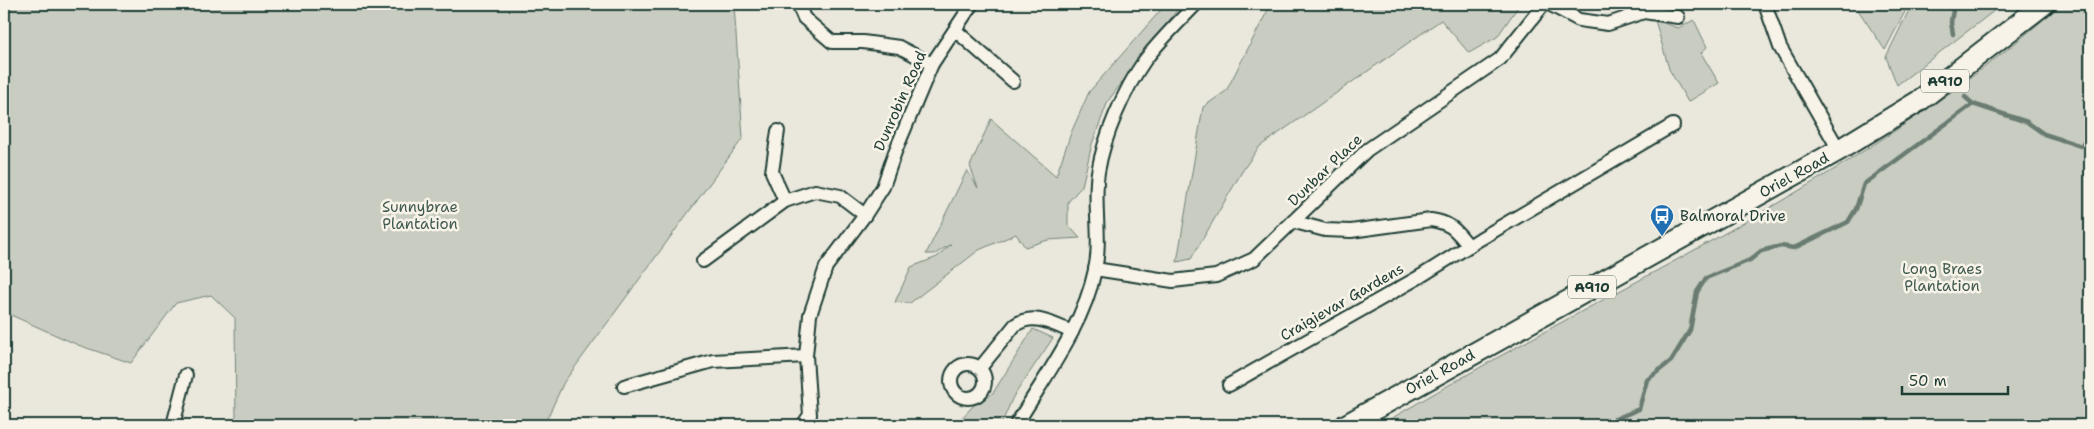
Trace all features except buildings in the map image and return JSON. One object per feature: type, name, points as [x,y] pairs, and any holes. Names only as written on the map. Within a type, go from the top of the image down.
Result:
[{"type":"main road","name":"Oriel Road","points":[[1346,425],[1839,150],[1919,101],[2044,4]]},
{"type":"street","points":[[798,4],[804,18],[832,42],[864,42],[899,47],[932,64]]},
{"type":"street","name":"Dunrobin Road","points":[[803,425],[810,415],[806,356],[810,315],[826,267],[865,215],[883,187],[895,152],[932,64],[972,4]]},
{"type":"street","points":[[1016,425],[1072,332],[1090,290],[1096,269],[1098,172],[1112,126],[1126,93],[1145,60],[1196,4]]},
{"type":"street","name":"Dunbar Place","points":[[1096,269],[1173,281],[1216,276],[1254,260],[1367,150],[1500,59],[1544,4]]},
{"type":"street","points":[[1549,4],[1579,20],[1608,24],[1644,12],[1678,17]]},
{"type":"street","points":[[1765,4],[1780,47],[1839,150]]},
{"type":"street","points":[[955,30],[1013,81]]},
{"type":"street","name":"Craigievar Gardens","points":[[1229,385],[1421,276],[1673,126]]},
{"type":"street","points":[[778,132],[772,172],[785,201]]},
{"type":"street","points":[[703,261],[785,201],[815,191],[840,196],[865,215]]},
{"type":"street","points":[[1295,222],[1325,230],[1351,231],[1431,220],[1442,221],[1452,226],[1469,246]]},
{"type":"street","points":[[980,368],[1015,325],[1021,321],[1038,319],[1072,332]]},
{"type":"street","points":[[624,386],[713,361],[806,356]]},
{"type":"street","points":[[173,425],[186,375]]},
{"type":"green space","name":"Sunnybrae Plantation","points":[[4,4],[734,4],[743,138],[564,382],[544,425],[236,425],[235,318],[211,295],[176,303],[131,363],[78,345],[4,312]]},
{"type":"green space","points":[[1166,4],[1181,5],[1108,101],[1092,144],[1082,186],[1068,202],[1068,225],[1080,238],[1048,240],[1025,247],[1016,234],[979,250],[910,303],[895,302],[911,267],[937,257],[951,244],[935,254],[926,254],[967,170],[978,188],[970,166],[991,119],[1056,176],[1071,133],[1089,92]]},
{"type":"green space","points":[[1271,4],[1520,4],[1497,37],[1469,53],[1441,20],[1259,147],[1243,170],[1191,259],[1177,262],[1203,107],[1226,91]]},
{"type":"green space","points":[[1854,4],[1909,4],[1885,50]]},
{"type":"green space","points":[[1912,4],[2003,4],[1897,85],[1886,57]]},
{"type":"green space","name":"Long Braes Plantation","points":[[2061,4],[2090,4],[2090,425],[1380,425],[1495,359],[1730,231],[1845,163],[1956,88],[2010,47]]},
{"type":"green space","points":[[1655,20],[1678,28],[1694,20],[1707,47],[1701,53],[1719,83],[1688,102],[1669,69]]},
{"type":"green space","points":[[1033,329],[1053,338],[1013,397],[1001,425],[955,425],[974,405],[993,393]]},
{"type":"waterway","points":[[1953,34],[1951,22],[1954,4]]},
{"type":"waterway","points":[[1965,97],[1973,104]]},
{"type":"waterway","points":[[1601,425],[1639,409],[1647,380],[1671,361],[1690,330],[1697,292],[1706,278],[1750,260],[1761,251],[1781,246],[1794,248],[1848,222],[1856,209],[1864,184],[1973,104],[2027,122],[2044,134],[2081,146],[2090,136]]},
{"type":"place","name":"Balmoral Drive","points":[[1662,237]]}]
